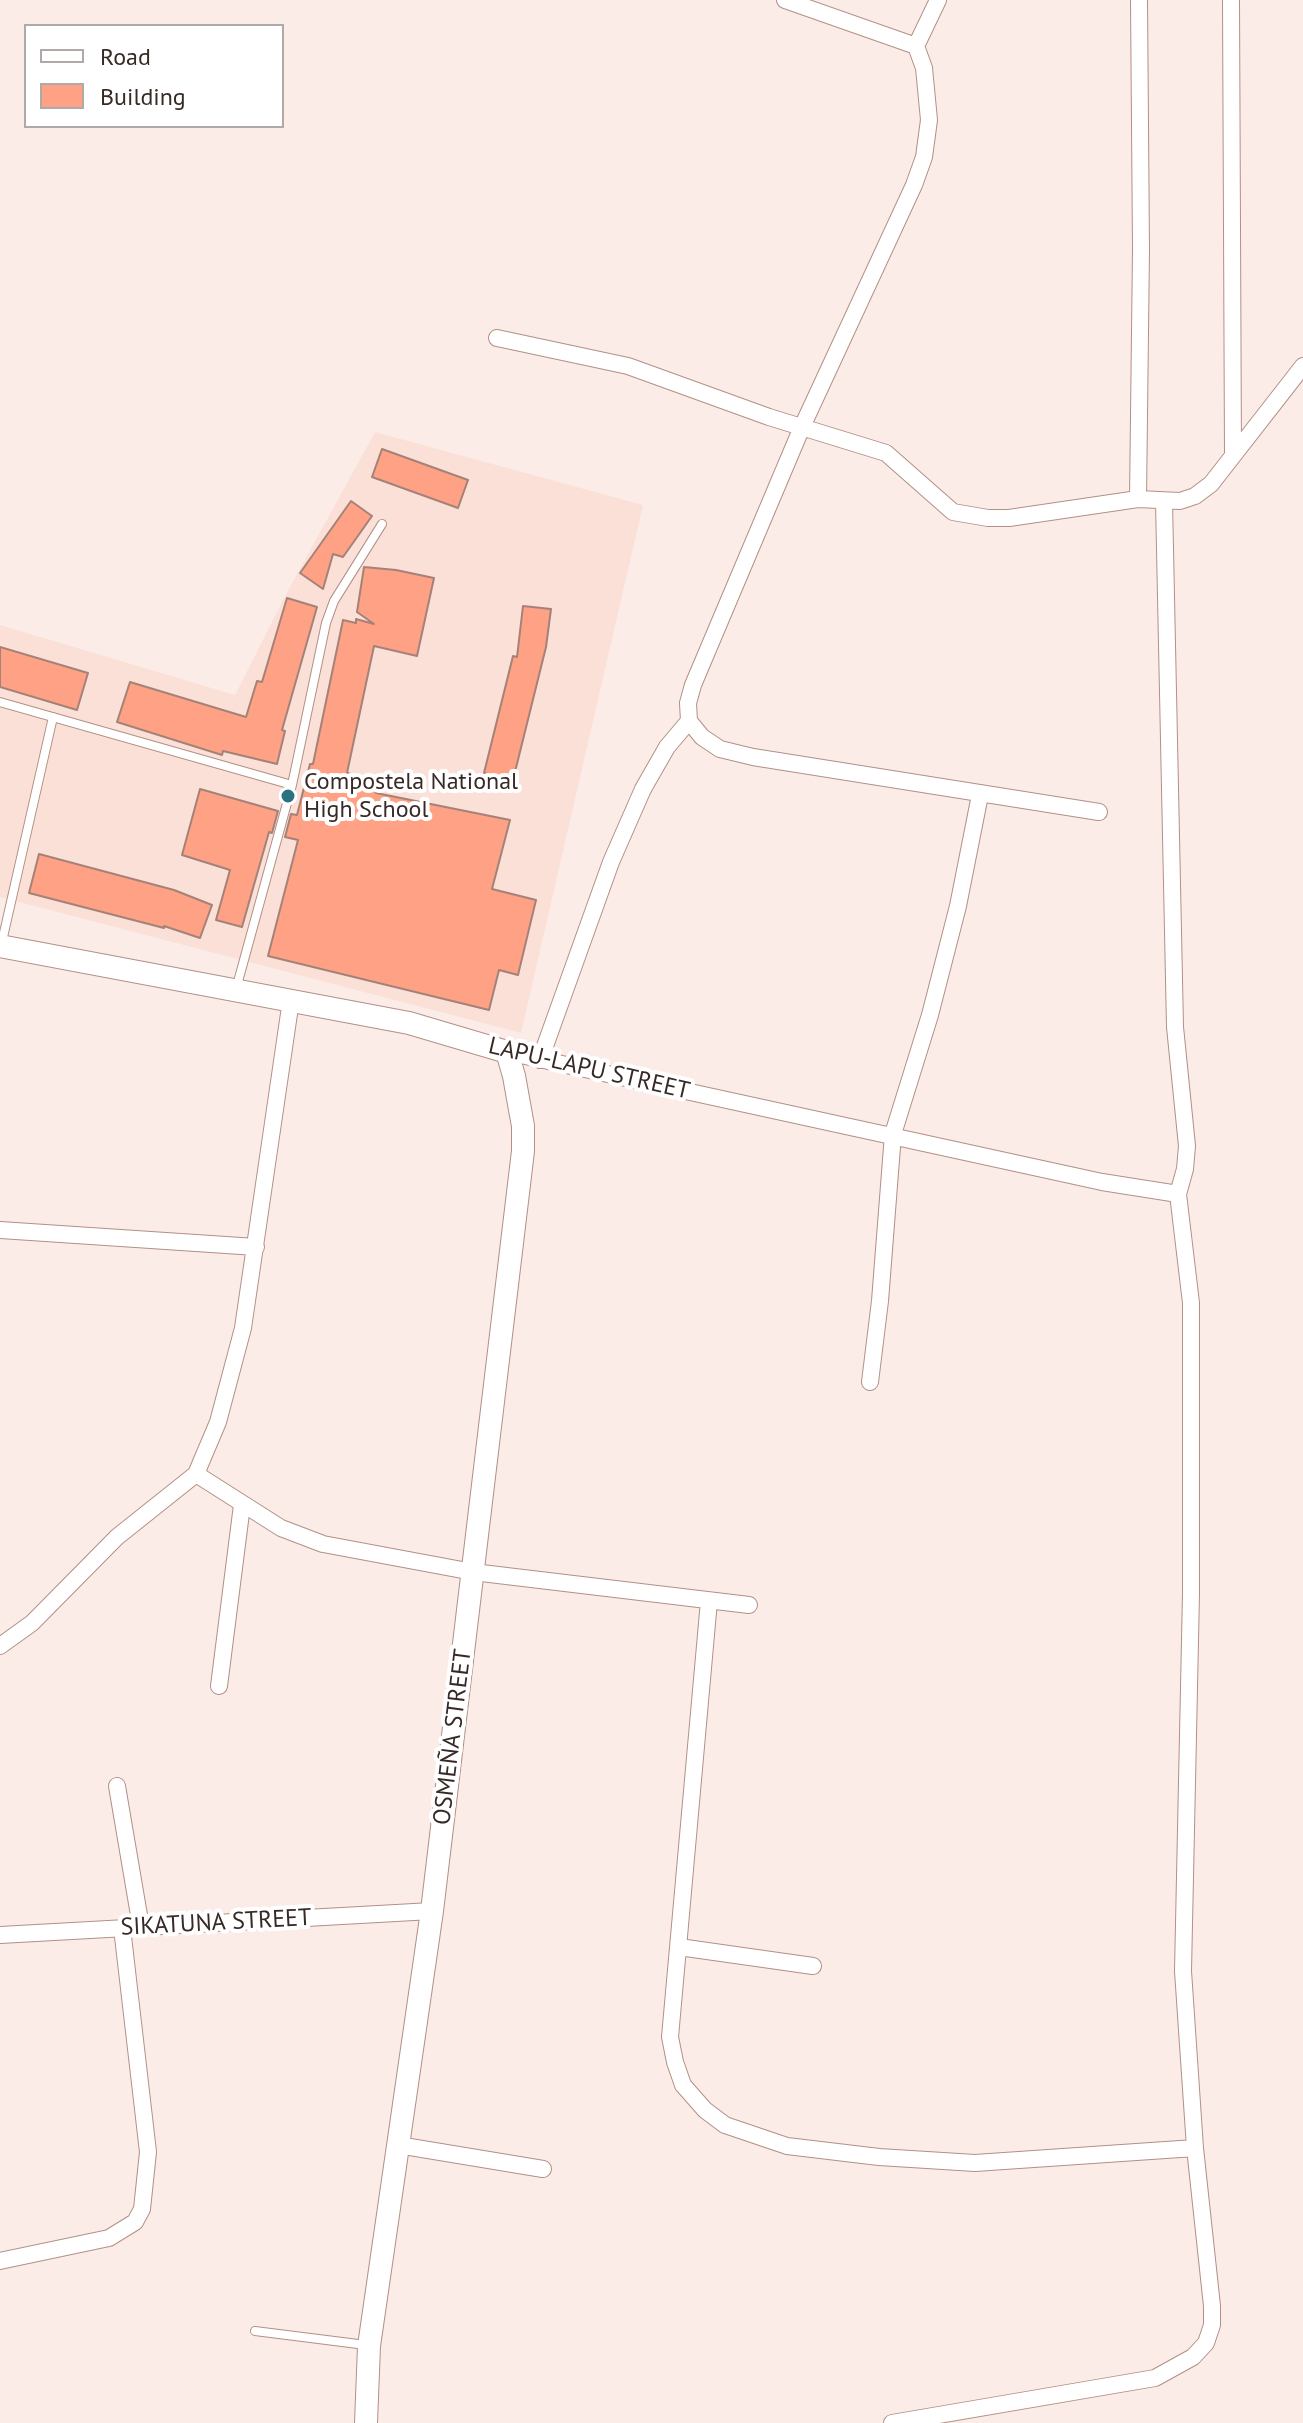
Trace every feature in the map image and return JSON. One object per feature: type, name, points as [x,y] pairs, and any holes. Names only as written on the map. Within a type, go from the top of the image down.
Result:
[{"type":"street","points":[[785,0],[916,46]]},
{"type":"street","points":[[938,0],[916,46],[928,93],[929,120],[924,157],[914,185],[802,427],[693,685],[688,703],[689,721],[702,737],[731,752],[1099,812]]},
{"type":"street","points":[[1138,499],[1141,249],[1139,0]]},
{"type":"street","points":[[1231,0],[1233,454]]},
{"type":"street","points":[[497,338],[628,366],[886,453],[941,504],[963,515],[1009,518],[1138,499],[1180,501],[1204,492],[1303,366]]},
{"type":"street","points":[[892,2423],[1155,2378],[1193,2357],[1206,2343],[1212,2325],[1195,2148],[1183,1971],[1191,1593],[1191,1303],[1178,1194],[1187,1146],[1175,1027],[1164,501]]},
{"type":"street","points":[[540,1060],[611,862],[643,789],[667,747],[689,721]]},
{"type":"street","points":[[870,1382],[880,1301],[893,1134],[930,1015],[958,906],[980,795]]},
{"type":"street","name":"LAPU-LAPU STREET","points":[[0,946],[409,1023],[507,1052],[703,1097],[893,1134],[1102,1182],[1178,1194]]},
{"type":"street","points":[[0,1646],[32,1623],[117,1537],[196,1474],[218,1422],[243,1328],[291,1000]]},
{"type":"street","name":"OSMEÑA STREET","points":[[366,2423],[369,2346],[432,1911],[523,1151],[520,1101],[507,1052]]},
{"type":"street","points":[[0,1230],[256,1247]]},
{"type":"street","points":[[196,1474],[281,1528],[323,1544],[473,1572],[749,1605]]},
{"type":"street","points":[[219,1686],[242,1505]]},
{"type":"street","points":[[709,1601],[670,2037],[683,2085],[705,2110],[725,2125],[787,2146],[879,2157],[975,2163],[1195,2148]]},
{"type":"street","points":[[117,1786],[141,1927]]},
{"type":"street","name":"SIKATUNA STREET","points":[[0,1935],[432,1911]]},
{"type":"street","points":[[0,2261],[109,2238],[135,2222],[142,2209],[148,2152],[122,1928]]},
{"type":"street","points":[[679,1947],[813,1966]]},
{"type":"street","points":[[398,2145],[543,2169]]},
{"type":"lane","points":[[236,990],[292,785],[326,623],[334,601],[382,524]]},
{"type":"lane","points":[[0,702],[292,785]]},
{"type":"lane","points":[[0,946],[53,717]]},
{"type":"lane","points":[[255,2331],[369,2346]]},
{"type":"shaded area","name":"Compostela National High School","points":[[375,432],[643,505],[521,1033],[0,897],[0,625],[235,695],[286,594]]},
{"type":"building","points":[[382,449],[468,480],[458,508],[372,477]]},
{"type":"building","points":[[351,501],[372,516],[343,557],[333,554],[323,589],[300,573]]},
{"type":"building","points":[[364,567],[434,578],[417,656],[374,646],[347,773],[379,781],[376,793],[510,820],[492,889],[536,900],[518,975],[499,970],[489,1010],[268,956],[298,840],[285,837],[291,814],[297,815],[310,764],[313,764],[343,620],[356,623],[356,619],[374,624],[357,612]]},
{"type":"building","points":[[287,598],[317,607],[282,730],[285,731],[277,764],[223,751],[222,755],[117,722],[130,682],[246,717],[257,681],[262,682]]},
{"type":"building","points":[[523,606],[551,609],[546,647],[513,780],[484,773],[513,656],[517,657]]},
{"type":"building","points":[[0,647],[88,673],[77,710],[0,687]]},
{"type":"building","points":[[200,789],[278,811],[242,927],[216,920],[230,870],[182,855]]},
{"type":"building","points":[[39,854],[174,890],[212,905],[200,938],[164,926],[29,893]]},
{"type":"place","name":"Compostela National High School","points":[[288,796]]}]
